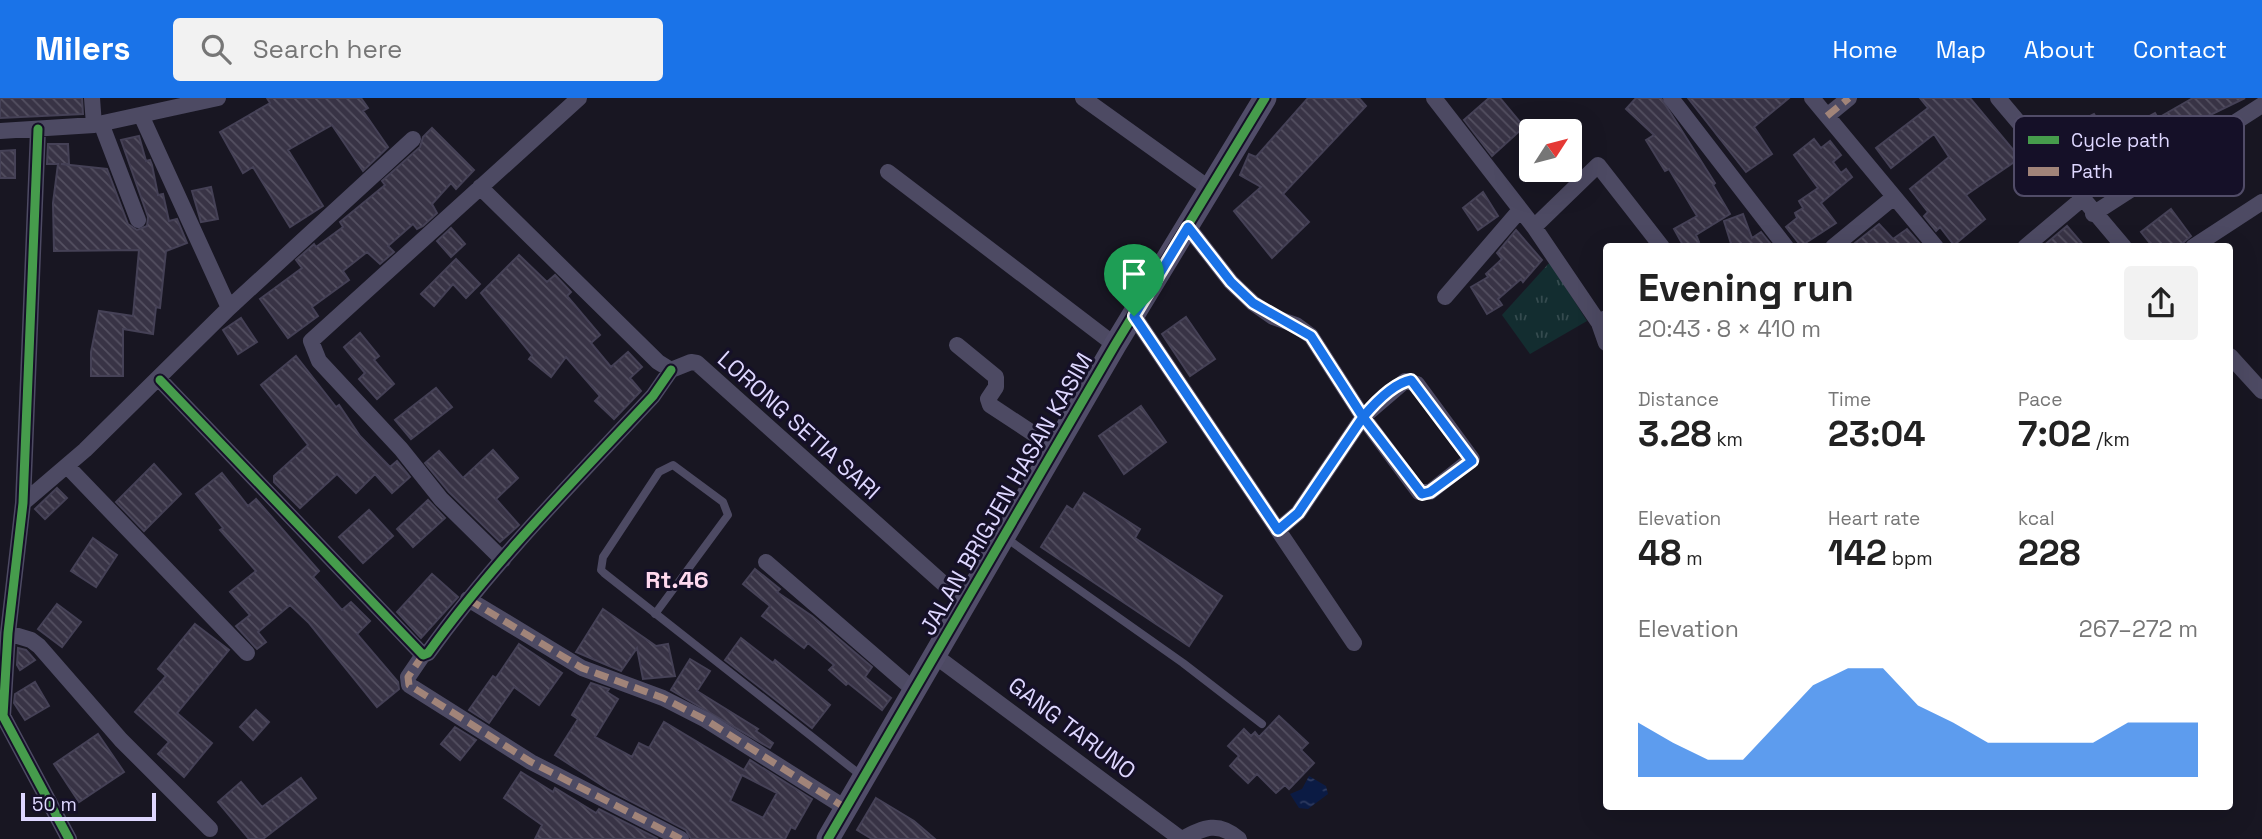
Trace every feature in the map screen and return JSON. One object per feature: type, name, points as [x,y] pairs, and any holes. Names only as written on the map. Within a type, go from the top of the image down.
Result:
[{"type":"street","points":[[92,98],[97,124],[138,220]]},
{"type":"street","points":[[0,131],[97,124],[218,98]]},
{"type":"street","points":[[503,560],[441,499],[401,449],[319,360],[311,341],[579,98]]},
{"type":"street","points":[[1083,98],[1210,189]]},
{"type":"street","name":"JALAN BRIGJEN HASAN KASIM","points":[[828,839],[844,807],[864,778],[1115,345],[1265,98]]},
{"type":"street","points":[[1434,98],[1534,226],[1603,321]]},
{"type":"street","points":[[1671,98],[1783,243]]},
{"type":"street","points":[[1812,98],[1933,243]]},
{"type":"street","points":[[1827,116],[1849,98]]},
{"type":"street","points":[[1998,98],[2014,117]]},
{"type":"street","points":[[2244,118],[2262,106]]},
{"type":"street","points":[[141,114],[229,308]]},
{"type":"street","points":[[38,128],[23,503],[8,633],[2,716],[69,839]]},
{"type":"street","points":[[23,503],[160,380],[229,308],[413,139]]},
{"type":"street","points":[[1534,226],[1598,165],[1659,243]]},
{"type":"street","points":[[888,172],[1115,345]]},
{"type":"street","points":[[480,187],[658,362],[671,370],[653,396],[468,599],[428,653],[423,655],[408,677],[409,685],[531,762],[681,839]]},
{"type":"street","points":[[2079,196],[2120,243]]},
{"type":"street","points":[[2093,214],[2121,196]]},
{"type":"street","points":[[1838,243],[1894,197]]},
{"type":"street","points":[[2030,243],[2081,199]]},
{"type":"street","points":[[2199,243],[2262,202]]},
{"type":"street","points":[[1445,297],[1520,210]]},
{"type":"street","points":[[1188,227],[1231,282],[1253,303],[1311,336],[1363,417],[1422,494],[1430,492],[1471,462],[1417,384],[1411,380],[1403,383],[1363,417],[1298,513],[1278,530]]},
{"type":"street","points":[[1134,316],[1354,643]]},
{"type":"street","points":[[957,345],[996,377],[996,387],[988,399],[990,405],[1055,448]]},
{"type":"street","points":[[2233,359],[2262,391]]},
{"type":"street","name":"LORONG SETIA SARI","points":[[671,370],[691,362],[697,363],[965,603]]},
{"type":"street","points":[[160,380],[423,655]]},
{"type":"street","points":[[67,466],[247,653]]},
{"type":"street","points":[[766,562],[914,691]]},
{"type":"street","points":[[468,599],[575,664],[663,698],[706,720],[844,807]]},
{"type":"street","points":[[8,633],[31,639],[39,646],[121,740],[210,828]]},
{"type":"street","name":"GANG TARUNO","points":[[934,656],[1182,839]]},
{"type":"street","points":[[1182,839],[1212,826],[1228,829],[1239,839]]},
{"type":"lane","points":[[655,614],[728,515],[723,502],[673,465],[659,472],[600,564],[604,573],[655,614],[864,778]]},
{"type":"lane","points":[[1004,536],[1183,663],[1262,724]]},
{"type":"green space","points":[[1550,262],[1587,321],[1530,354],[1502,315]]},
{"type":"water","points":[[1309,776],[1326,786],[1328,794],[1308,809],[1299,808],[1290,794],[1302,789]]},
{"type":"building","points":[[0,98],[82,98],[83,114],[0,118]]},
{"type":"building","points":[[267,98],[361,98],[368,108],[363,111],[388,147],[363,171],[332,125],[288,150],[323,206],[290,227],[253,167],[243,173],[220,132],[270,103]]},
{"type":"building","points":[[1308,98],[1359,98],[1366,106],[1283,194],[1309,222],[1272,258],[1234,211],[1261,187],[1240,175],[1249,154],[1256,157]]},
{"type":"building","points":[[1489,98],[1500,98],[1519,121],[1519,132],[1492,156],[1464,120]]},
{"type":"building","points":[[1636,98],[1661,98],[1715,183],[1713,185],[1730,214],[1696,235],[1697,243],[1682,243],[1674,229],[1697,216],[1669,169],[1665,171],[1646,140],[1654,135],[1626,109]]},
{"type":"building","points":[[1688,98],[1789,98],[1754,127],[1772,154],[1746,172]]},
{"type":"building","points":[[1920,98],[1970,98],[2014,151],[2014,162],[1966,195],[1985,219],[1956,243],[1952,243],[1940,227],[1936,231],[1924,216],[1928,212],[1910,189],[1949,157],[1934,134],[1891,168],[1876,148],[1928,108]]},
{"type":"building","points":[[2193,98],[2245,98],[2208,116],[2162,116]]},
{"type":"building","points":[[432,128],[474,170],[456,189],[451,183],[432,204],[437,213],[423,226],[417,229],[413,224],[388,246],[394,252],[380,264],[367,252],[343,271],[349,280],[312,307],[318,316],[288,338],[260,299],[302,268],[296,260],[314,244],[316,247],[343,227],[340,222],[385,185],[382,181],[420,147],[423,137]]},
{"type":"building","points":[[139,136],[146,161],[150,160],[152,165],[158,195],[163,194],[169,221],[177,219],[187,243],[166,251],[160,308],[156,307],[153,334],[123,329],[123,376],[91,376],[91,352],[99,311],[133,316],[139,250],[54,251],[53,203],[58,164],[47,164],[48,144],[68,144],[69,164],[61,164],[107,169],[128,224],[137,230],[147,226],[148,217],[121,140]]},
{"type":"building","points":[[1814,139],[1821,148],[1830,141],[1841,155],[1833,162],[1841,173],[1846,169],[1852,177],[1821,203],[1836,223],[1806,243],[1799,243],[1786,227],[1797,218],[1795,213],[1803,208],[1799,201],[1818,188],[1794,155]]},
{"type":"building","points":[[15,150],[15,178],[0,178],[0,151]]},
{"type":"building","points":[[211,187],[218,219],[201,222],[192,191]]},
{"type":"building","points":[[1483,192],[1498,216],[1478,230],[1463,208]]},
{"type":"building","points":[[2171,209],[2191,236],[2183,243],[2150,243],[2141,232]]},
{"type":"building","points":[[1743,214],[1752,238],[1761,232],[1770,243],[1731,243],[1724,221]]},
{"type":"building","points":[[1879,224],[1893,239],[1907,229],[1919,243],[1855,243]]},
{"type":"building","points":[[2067,226],[2082,243],[2047,243]]},
{"type":"building","points":[[451,228],[465,244],[451,257],[437,241]]},
{"type":"building","points":[[1516,230],[1542,260],[1523,282],[1521,279],[1498,299],[1502,305],[1487,314],[1471,287],[1488,277],[1486,274],[1502,259],[1497,253]]},
{"type":"building","points":[[519,255],[547,282],[555,275],[571,292],[567,296],[600,335],[591,343],[611,367],[628,352],[642,367],[630,378],[641,391],[614,419],[595,401],[600,396],[566,357],[551,377],[529,359],[532,355],[481,293]]},
{"type":"building","points":[[456,259],[480,284],[466,298],[453,284],[434,306],[421,294]]},
{"type":"building","points":[[1186,317],[1215,359],[1190,376],[1162,334]]},
{"type":"building","points":[[241,318],[257,342],[238,354],[223,330]]},
{"type":"building","points":[[360,333],[379,356],[374,360],[394,384],[377,399],[359,379],[365,373],[344,347]]},
{"type":"building","points":[[296,356],[336,407],[339,405],[360,436],[390,467],[397,461],[410,477],[392,493],[375,474],[356,493],[337,474],[300,508],[274,482],[274,476],[308,445],[261,385]]},
{"type":"building","points":[[436,388],[452,407],[411,439],[395,420]]},
{"type":"building","points":[[1141,406],[1166,442],[1124,474],[1099,436]]},
{"type":"building","points":[[493,450],[518,478],[496,499],[519,525],[500,542],[449,492],[425,463],[439,451],[463,478]]},
{"type":"building","points":[[154,464],[181,494],[144,531],[116,502]]},
{"type":"building","points":[[222,473],[248,506],[256,499],[319,571],[313,577],[342,610],[351,602],[370,621],[357,634],[398,682],[399,689],[377,707],[309,623],[290,605],[258,632],[266,642],[257,649],[236,626],[250,615],[230,592],[256,571],[220,530],[223,528],[196,494]]},
{"type":"building","points":[[57,488],[67,498],[45,519],[35,509]]},
{"type":"building","points":[[1084,493],[1140,529],[1135,538],[1222,596],[1189,646],[1041,547],[1067,506],[1073,510]]},
{"type":"building","points":[[428,500],[445,518],[413,547],[397,529]]},
{"type":"building","points":[[369,510],[393,536],[363,563],[339,537]]},
{"type":"building","points":[[93,538],[117,555],[96,587],[71,571]]},
{"type":"building","points":[[755,569],[780,589],[777,592],[812,616],[872,667],[865,677],[891,698],[882,710],[829,670],[834,665],[808,643],[804,648],[762,616],[770,606],[743,584]]},
{"type":"building","points":[[432,574],[458,597],[421,638],[397,612]]},
{"type":"building","points":[[57,604],[81,622],[62,647],[38,629]]},
{"type":"building","points":[[603,609],[656,646],[668,644],[675,676],[643,679],[637,648],[621,671],[576,652]]},
{"type":"building","points":[[195,624],[229,650],[177,713],[212,743],[184,777],[158,754],[169,742],[135,712],[166,676],[158,669]]},
{"type":"building","points":[[741,638],[773,663],[775,660],[830,705],[812,728],[725,660]]},
{"type":"building","points":[[519,644],[562,673],[539,705],[514,687],[489,723],[469,710],[493,676],[496,678]]},
{"type":"building","points":[[18,648],[26,650],[35,660],[20,670],[17,665]]},
{"type":"building","points":[[690,659],[710,671],[697,691],[758,729],[756,731],[773,743],[770,748],[671,690]]},
{"type":"building","points":[[35,682],[49,706],[25,720],[14,703],[15,694]]},
{"type":"building","points":[[591,683],[609,689],[607,692],[618,699],[595,737],[632,757],[639,743],[649,748],[664,722],[744,770],[750,760],[812,799],[795,829],[791,827],[785,839],[691,839],[686,830],[609,790],[555,755],[578,719],[572,715]],"holes":[[[742,775],[777,793],[763,818],[730,801]]]},
{"type":"building","points":[[256,710],[269,722],[253,740],[240,727]]},
{"type":"building","points":[[1279,716],[1308,743],[1301,750],[1314,763],[1289,789],[1285,785],[1276,793],[1257,774],[1248,783],[1230,766],[1239,756],[1228,746],[1244,729],[1251,736],[1255,732],[1259,737]]},
{"type":"building","points":[[455,727],[476,740],[460,760],[441,744]]},
{"type":"building","points":[[98,734],[124,772],[79,802],[54,764]]},
{"type":"building","points":[[521,772],[553,792],[555,788],[596,813],[599,809],[658,839],[535,839],[542,825],[504,798]]},
{"type":"building","points":[[301,778],[316,798],[263,839],[249,839],[218,802],[241,782],[262,807]]},
{"type":"building","points":[[876,798],[914,821],[935,839],[872,839],[857,830]]},
{"type":"marked path","points":[[1827,116],[1849,98]]},
{"type":"marked path","points":[[468,599],[582,668],[663,698],[706,720],[844,807]]},
{"type":"marked path","points":[[423,655],[408,677],[409,685],[531,762],[681,839]]},
{"type":"cycle path","points":[[828,839],[1115,345],[1265,98]]},
{"type":"cycle path","points":[[38,129],[23,503],[8,633],[3,716],[69,839]]},
{"type":"cycle path","points":[[160,380],[423,655],[428,653],[508,553],[653,396],[671,370]]},
{"type":"district","name":"Rt.46","points":[[677,579]]},
{"type":"route","points":[[1134,316],[1188,227],[1231,282],[1253,303],[1277,319],[1306,331],[1316,341],[1363,417],[1405,381],[1414,381],[1472,461],[1426,495],[1422,494],[1363,417],[1298,513],[1278,530],[1134,316]]}]
